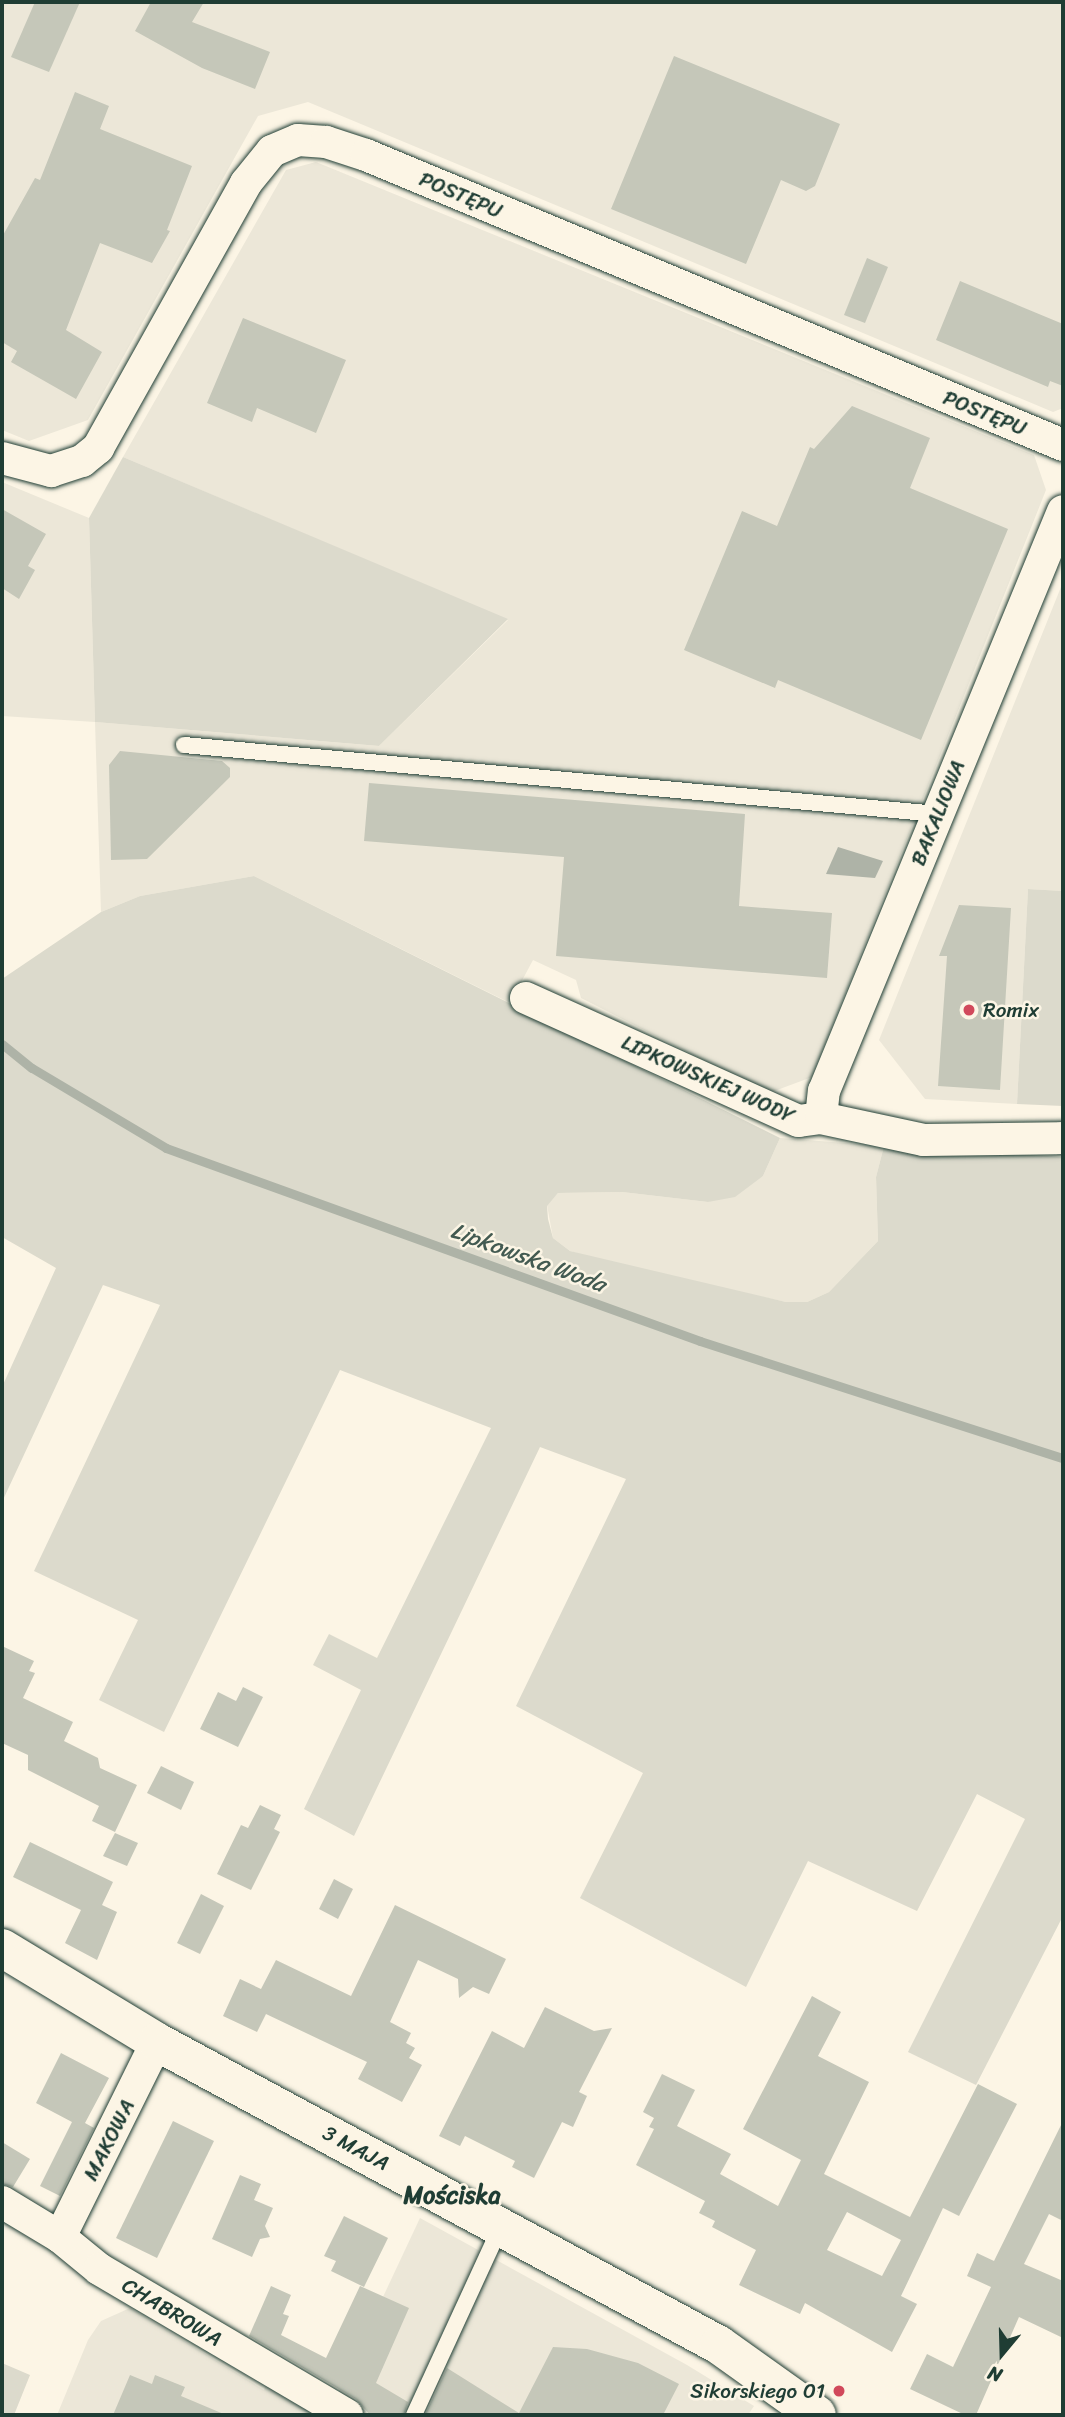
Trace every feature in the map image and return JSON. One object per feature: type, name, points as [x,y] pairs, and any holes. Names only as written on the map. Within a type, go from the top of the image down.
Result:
[{"type":"main road","name":"3 MAJA","points":[[2,1948],[158,2042],[719,2345],[817,2415]]},
{"type":"street","name":"POSTĘPU","points":[[2,458],[51,471],[82,461],[98,448],[246,183],[272,151],[298,139],[326,142],[366,155],[1063,445]]},
{"type":"street","name":"BAKALIOWA","points":[[821,1118],[824,1091],[1063,511]]},
{"type":"street","name":"LIPKOWSKIEJ WODY","points":[[526,998],[799,1121],[821,1118],[924,1140],[1063,1138]]},
{"type":"street","name":"MAKOWA","points":[[60,2237],[158,2042]]},
{"type":"street","name":"CHABROWA","points":[[2,2202],[60,2237],[99,2269],[346,2415]]},
{"type":"lane","points":[[184,745],[938,814]]},
{"type":"lane","points":[[414,2415],[500,2226]]},
{"type":"shaded area","points":[[2,2],[1063,2],[1063,408],[1053,412],[308,102],[258,116],[88,420],[29,441],[2,430]]},
{"type":"shaded area","points":[[316,162],[1034,455],[1046,490],[812,1077],[769,1093],[581,998],[576,980],[533,960],[510,1003],[254,876],[140,896],[101,912],[95,722],[379,746],[508,620],[123,457],[286,170]]},
{"type":"shaded area","points":[[123,457],[508,619],[379,746],[95,722],[89,518]]},
{"type":"shaded area","points":[[2,482],[89,518],[95,722],[2,716]]},
{"type":"shaded area","points":[[1063,582],[1063,891],[1028,889],[1017,1104],[925,1099],[879,1040]]},
{"type":"shaded area","points":[[838,847],[883,861],[875,878],[826,874]]},
{"type":"shaded area","points":[[254,876],[780,1138],[763,1176],[735,1197],[708,1202],[622,1192],[558,1193],[547,1206],[548,1219],[553,1238],[570,1251],[786,1302],[807,1302],[829,1292],[878,1241],[876,1177],[884,1146],[1063,1157],[1063,1916],[976,2085],[908,2052],[1025,1819],[977,1794],[917,1911],[808,1861],[746,1987],[580,1898],[643,1773],[516,1706],[626,1479],[540,1447],[354,1836],[304,1809],[361,1690],[313,1665],[329,1634],[377,1658],[491,1428],[340,1370],[164,1732],[99,1700],[138,1620],[34,1571],[160,1305],[103,1285],[2,1502],[2,1387],[56,1268],[2,1237],[2,979],[101,912],[140,896]]},
{"type":"shaded area","points":[[1028,889],[1063,891],[1063,1106],[1017,1104]]},
{"type":"shaded area","points":[[780,1138],[884,1146],[876,1177],[878,1241],[829,1292],[807,1302],[786,1302],[610,1263],[570,1251],[553,1238],[547,1205],[558,1193],[622,1192],[708,1202],[763,1176]]},
{"type":"shaded area","points":[[420,2218],[687,2365],[754,2406],[748,2415],[370,2415],[337,2395]]},
{"type":"shaded area","points":[[130,2308],[264,2390],[269,2377],[331,2415],[57,2415],[88,2340],[101,2321]]},
{"type":"shaded area","points":[[2,2363],[30,2375],[14,2415],[2,2415]]},
{"type":"building","points":[[35,2],[80,2],[49,72],[11,57]]},
{"type":"building","points":[[151,2],[204,2],[192,22],[270,52],[255,89],[202,68],[135,31]]},
{"type":"building","points":[[674,56],[840,124],[815,186],[806,191],[781,180],[746,264],[611,209]]},
{"type":"building","points":[[75,92],[109,106],[100,129],[192,166],[167,230],[170,231],[152,263],[100,243],[66,330],[102,352],[76,399],[11,362],[17,351],[2,342],[2,237],[35,178],[40,180]]},
{"type":"building","points":[[867,258],[888,267],[865,323],[844,315]]},
{"type":"building","points":[[960,281],[1063,324],[1063,386],[1050,381],[1048,387],[936,340]]},
{"type":"building","points":[[243,318],[346,360],[316,433],[257,408],[252,422],[207,403]]},
{"type":"building","points":[[852,406],[930,438],[910,488],[1008,529],[921,740],[778,680],[775,688],[684,650],[742,511],[777,526],[810,447],[814,449]]},
{"type":"building","points":[[2,509],[46,534],[28,566],[35,570],[19,599],[2,588]]},
{"type":"building","points":[[120,751],[222,761],[230,768],[230,777],[147,859],[111,860],[109,765]]},
{"type":"building","points":[[369,783],[745,814],[739,906],[832,913],[827,978],[556,956],[564,857],[364,841]]},
{"type":"building","points":[[959,905],[1011,908],[1000,1090],[938,1086],[947,956],[939,956]]},
{"type":"building","points":[[2,1646],[34,1661],[29,1671],[35,1673],[23,1698],[73,1722],[64,1741],[98,1758],[100,1768],[137,1785],[115,1832],[92,1821],[99,1806],[28,1770],[28,1755],[2,1743]]},
{"type":"building","points":[[243,1687],[263,1697],[238,1747],[200,1729],[218,1692],[236,1701]]},
{"type":"building","points":[[161,1766],[194,1782],[181,1810],[147,1793]]},
{"type":"building","points":[[260,1805],[281,1815],[274,1829],[280,1832],[251,1890],[217,1874],[241,1825],[248,1828]]},
{"type":"building","points":[[115,1833],[138,1843],[127,1866],[103,1856]]},
{"type":"building","points":[[30,1842],[113,1882],[102,1905],[117,1912],[97,1960],[65,1943],[81,1910],[13,1877]]},
{"type":"building","points":[[334,1879],[353,1889],[338,1919],[319,1909]]},
{"type":"building","points":[[201,1894],[224,1906],[200,1954],[177,1943]]},
{"type":"building","points":[[395,1905],[506,1959],[489,1994],[473,1987],[459,1998],[458,1979],[418,1960],[390,2022],[411,2033],[406,2043],[415,2048],[409,2058],[422,2065],[402,2102],[358,2079],[367,2062],[266,2014],[257,2032],[223,2016],[240,1979],[261,1989],[276,1960],[351,1996]]},
{"type":"building","points":[[812,1996],[841,2012],[818,2056],[869,2082],[824,2174],[910,2217],[978,2084],[1017,2104],[959,2216],[943,2208],[901,2296],[917,2304],[892,2352],[805,2303],[800,2314],[739,2285],[756,2250],[712,2227],[715,2221],[699,2213],[705,2201],[636,2165],[654,2129],[649,2127],[654,2118],[643,2112],[662,2074],[695,2090],[677,2126],[731,2154],[720,2174],[778,2206],[801,2160],[743,2129]],"holes":[[[847,2212],[901,2240],[882,2276],[827,2250]]]},
{"type":"building","points":[[545,2007],[594,2031],[612,2028],[579,2092],[587,2096],[573,2127],[562,2122],[534,2178],[512,2167],[515,2161],[465,2136],[460,2146],[439,2136],[492,2031],[524,2048]]},
{"type":"building","points":[[61,2053],[109,2078],[85,2123],[94,2128],[60,2196],[40,2186],[72,2122],[36,2103]]},
{"type":"building","points":[[173,2121],[214,2141],[157,2258],[116,2238]]},
{"type":"building","points":[[1063,2121],[1063,2221],[1049,2214],[1024,2264],[1063,2281],[1063,2338],[1019,2317],[976,2415],[965,2415],[910,2389],[927,2354],[953,2367],[991,2287],[967,2276],[977,2253],[994,2261]]},
{"type":"building","points":[[2,2142],[30,2159],[13,2187],[2,2184]]},
{"type":"building","points":[[240,2175],[261,2184],[254,2200],[273,2208],[265,2226],[270,2237],[260,2239],[252,2257],[212,2239]]},
{"type":"building","points":[[344,2216],[388,2238],[364,2287],[331,2271],[336,2261],[324,2256]]},
{"type":"building","points":[[271,2286],[291,2295],[283,2314],[289,2316],[281,2335],[326,2358],[360,2286],[409,2308],[376,2383],[408,2402],[404,2415],[370,2415],[356,2399],[249,2336]]},
{"type":"building","points":[[553,2347],[587,2349],[638,2363],[679,2384],[663,2415],[425,2415],[447,2368],[519,2413]]},
{"type":"building","points":[[130,2375],[152,2384],[155,2375],[185,2387],[181,2396],[226,2415],[113,2415]]},
{"type":"waterway","name":"Lipkowska Woda","points":[[2,1044],[32,1068],[166,1148],[700,1341],[1063,1458]]},
{"type":"place","name":"Romix","points":[[969,1010]]},
{"type":"place","name":"Sikorskiego 01","points":[[839,2391]]},
{"type":"district","name":"Mościska","points":[[452,2196]]}]
